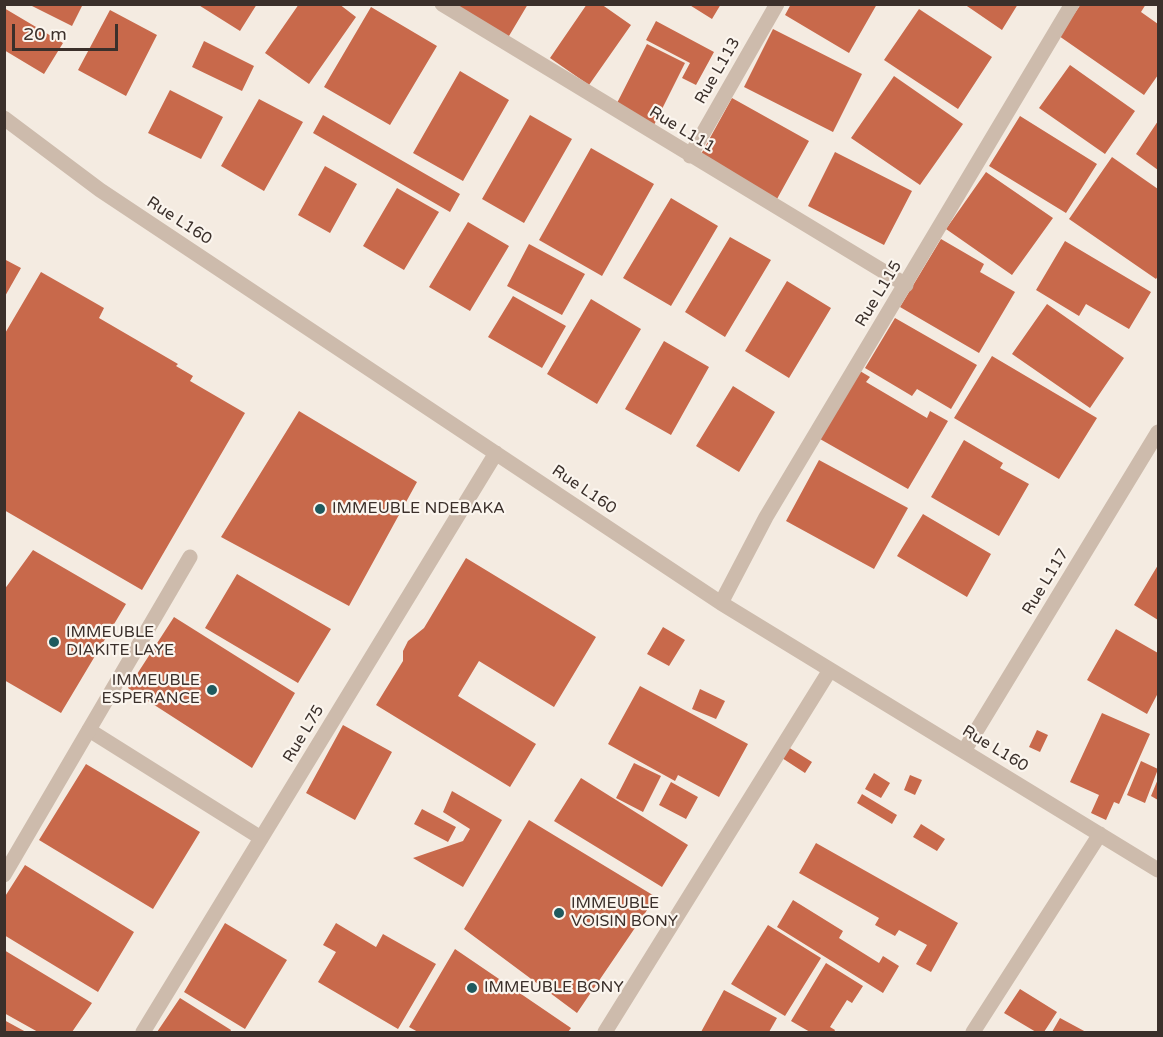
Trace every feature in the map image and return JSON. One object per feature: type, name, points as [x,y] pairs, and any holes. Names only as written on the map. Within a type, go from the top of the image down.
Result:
[{"type":"street","name":"Rue L111","points":[[442,4],[906,285]]},
{"type":"street","name":"Rue L113","points":[[690,156],[777,4]]},
{"type":"street","name":"Rue L115","points":[[722,603],[766,517],[1072,4]]},
{"type":"street","name":"Rue L160","points":[[4,118],[100,190],[722,603],[1158,870]]},
{"type":"street","name":"Rue L117","points":[[964,751],[1158,432]]},
{"type":"street","name":"Rue L75","points":[[143,1032],[496,453]]},
{"type":"street","points":[[4,875],[190,556]]},
{"type":"street","points":[[605,1032],[830,670]]},
{"type":"street","points":[[89,730],[261,838]]},
{"type":"street","points":[[974,1032],[1100,834]]},
{"type":"building","points":[[28,4],[83,4],[72,26]]},
{"type":"building","points":[[197,4],[257,4],[240,31]]},
{"type":"building","points":[[299,4],[339,4],[356,17],[309,84],[265,53]]},
{"type":"building","points":[[450,4],[528,4],[506,41]]},
{"type":"building","points":[[587,4],[601,4],[631,25],[589,85],[550,58]]},
{"type":"building","points":[[688,4],[721,4],[712,19]]},
{"type":"building","points":[[791,4],[877,4],[849,53],[785,15]]},
{"type":"building","points":[[964,4],[1018,4],[1002,30]]},
{"type":"building","points":[[1081,4],[1146,4],[1141,12],[1158,24],[1158,75],[1144,95],[1059,36]]},
{"type":"building","points":[[371,7],[437,46],[390,125],[324,87]]},
{"type":"building","points":[[4,8],[63,43],[44,74],[4,50]]},
{"type":"building","points":[[919,9],[992,57],[958,109],[884,60]]},
{"type":"building","points":[[110,10],[157,35],[126,96],[78,70]]},
{"type":"building","points":[[656,21],[714,52],[696,85],[682,78],[690,63],[646,40]]},
{"type":"building","points":[[773,29],[862,74],[833,132],[744,87]]},
{"type":"building","points":[[204,41],[254,66],[242,91],[192,67]]},
{"type":"building","points":[[647,44],[685,63],[654,125],[616,105]]},
{"type":"building","points":[[1070,65],[1135,111],[1105,154],[1039,108]]},
{"type":"building","points":[[460,71],[509,100],[463,181],[413,153]]},
{"type":"building","points":[[894,76],[963,124],[920,185],[851,138]]},
{"type":"building","points":[[170,90],[223,117],[201,159],[148,133]]},
{"type":"building","points":[[732,98],[809,141],[777,199],[700,156]]},
{"type":"building","points":[[259,99],[303,122],[264,191],[221,166]]},
{"type":"building","points":[[323,115],[460,194],[450,212],[313,133]]},
{"type":"building","points":[[530,115],[572,139],[524,223],[482,199]]},
{"type":"building","points":[[1020,116],[1097,164],[1066,213],[989,166]]},
{"type":"building","points":[[1158,121],[1158,170],[1136,154]]},
{"type":"building","points":[[591,148],[654,184],[602,276],[539,240]]},
{"type":"building","points":[[835,152],[912,191],[884,245],[808,206]]},
{"type":"building","points":[[1112,157],[1158,189],[1158,276],[1156,279],[1069,219]]},
{"type":"building","points":[[325,166],[357,184],[330,233],[298,215]]},
{"type":"building","points":[[986,172],[1053,218],[1012,275],[946,229]]},
{"type":"building","points":[[397,188],[439,212],[404,270],[363,246]]},
{"type":"building","points":[[671,198],[718,226],[671,306],[623,278]]},
{"type":"building","points":[[468,222],[509,246],[470,311],[429,287]]},
{"type":"building","points":[[730,237],[771,260],[725,337],[685,312]]},
{"type":"building","points":[[941,239],[984,264],[980,272],[1015,292],[979,353],[900,307]]},
{"type":"building","points":[[1065,241],[1151,292],[1129,329],[1086,304],[1079,316],[1036,290]]},
{"type":"building","points":[[529,244],[585,274],[562,315],[507,286]]},
{"type":"building","points":[[4,259],[21,268],[4,298]]},
{"type":"building","points":[[41,272],[104,308],[99,318],[178,364],[176,366],[193,376],[190,381],[245,413],[142,590],[4,510],[4,335]]},
{"type":"building","points":[[787,281],[831,308],[789,378],[745,351]]},
{"type":"building","points":[[513,296],[566,326],[542,368],[488,337]]},
{"type":"building","points":[[591,299],[641,329],[597,404],[547,374]]},
{"type":"building","points":[[1047,304],[1124,358],[1090,408],[1012,354]]},
{"type":"building","points":[[895,318],[977,365],[951,409],[917,389],[912,396],[865,368]]},
{"type":"building","points":[[664,341],[709,367],[671,435],[625,409]]},
{"type":"building","points":[[992,356],[1097,418],[1059,479],[954,418]]},
{"type":"building","points":[[860,371],[870,377],[866,382],[927,418],[930,411],[948,421],[908,489],[820,439]]},
{"type":"building","points":[[733,386],[775,412],[739,472],[696,446]]},
{"type":"building","name":"IMMEUBLE NDEBAKA","points":[[299,411],[417,482],[349,606],[221,537]]},
{"type":"building","points":[[964,440],[1003,463],[1000,468],[1029,484],[999,536],[931,497]]},
{"type":"building","points":[[819,460],[908,508],[874,569],[786,521]]},
{"type":"building","points":[[923,514],[991,554],[967,597],[897,556]]},
{"type":"building","name":"IMMEUBLE DIAKITE LAYE","points":[[33,550],[126,604],[61,713],[4,680],[4,590]]},
{"type":"building","points":[[466,558],[596,637],[554,707],[479,661],[458,696],[536,744],[510,787],[376,705],[403,661],[403,651],[408,641],[424,628]]},
{"type":"building","points":[[1158,565],[1158,620],[1134,605]]},
{"type":"building","points":[[237,574],[331,629],[298,683],[205,628]]},
{"type":"building","name":"IMMEUBLE ESPERANCE","points":[[174,617],[295,693],[252,768],[128,688]]},
{"type":"building","points":[[663,627],[685,640],[669,666],[647,654]]},
{"type":"building","points":[[1116,629],[1158,653],[1158,693],[1147,714],[1087,680]]},
{"type":"building","points":[[640,686],[748,744],[719,797],[678,775],[675,781],[608,744]]},
{"type":"building","points":[[700,689],[725,701],[716,719],[692,709]]},
{"type":"building","points":[[1102,713],[1150,734],[1119,804],[1114,802],[1106,820],[1091,813],[1099,795],[1070,782]]},
{"type":"building","points":[[343,725],[392,752],[355,820],[306,793]]},
{"type":"building","points":[[1037,730],[1048,735],[1040,752],[1029,747]]},
{"type":"building","points":[[788,747],[812,762],[805,773],[782,758]]},
{"type":"building","points":[[1141,761],[1158,769],[1145,803],[1127,795]]},
{"type":"building","points":[[634,763],[661,776],[643,812],[616,798]]},
{"type":"building","points":[[86,764],[200,832],[153,909],[39,840]]},
{"type":"building","points":[[874,773],[890,783],[881,798],[865,789]]},
{"type":"building","points":[[910,775],[922,780],[915,795],[904,790]]},
{"type":"building","points":[[581,778],[688,845],[662,887],[554,821]]},
{"type":"building","points":[[1158,779],[1158,800],[1151,796]]},
{"type":"building","points":[[671,782],[698,797],[686,819],[659,805]]},
{"type":"building","points":[[452,791],[502,820],[463,887],[413,858],[463,841],[470,829],[443,812]]},
{"type":"building","points":[[862,794],[897,815],[892,824],[857,803]]},
{"type":"building","points":[[422,809],[456,827],[448,842],[414,824]]},
{"type":"building","name":"IMMEUBLE VOISIN BONY","points":[[529,820],[656,897],[577,1013],[464,929]]},
{"type":"building","points":[[921,824],[945,839],[937,851],[913,837]]},
{"type":"building","points":[[816,843],[958,923],[931,972],[916,964],[927,945],[899,930],[895,936],[875,925],[879,918],[799,873]]},
{"type":"building","points":[[25,865],[134,932],[98,992],[4,935],[4,898]]},
{"type":"building","points":[[793,900],[843,931],[839,938],[879,963],[883,956],[899,966],[883,993],[777,927]]},
{"type":"building","points":[[225,923],[287,960],[245,1029],[184,992]]},
{"type":"building","points":[[336,923],[376,947],[383,934],[436,964],[398,1029],[318,982],[336,952],[323,945]]},
{"type":"building","points":[[768,925],[821,958],[785,1016],[731,984]]},
{"type":"building","name":"IMMEUBLE BONY","points":[[455,949],[571,1028],[568,1032],[418,1032],[409,1027]]},
{"type":"building","points":[[4,950],[92,1003],[72,1032],[38,1032],[4,1013]]},
{"type":"building","points":[[826,963],[863,986],[852,1003],[847,1000],[830,1027],[835,1030],[834,1032],[810,1032],[791,1021]]},
{"type":"building","points":[[1020,989],[1057,1012],[1044,1032],[1036,1032],[1004,1013]]},
{"type":"building","points":[[724,990],[777,1018],[769,1032],[701,1032]]},
{"type":"building","points":[[180,998],[231,1030],[230,1032],[157,1032]]},
{"type":"building","points":[[1060,1018],[1086,1032],[1052,1032]]},
{"type":"building","points":[[4,1020],[26,1032],[4,1032]]},
{"type":"place","name":"IMMEUBLE NDEBAKA","points":[[320,509]]},
{"type":"place","name":"IMMEUBLE DIAKITE LAYE","points":[[54,642]]},
{"type":"place","name":"IMMEUBLE ESPERANCE","points":[[212,690]]},
{"type":"place","name":"IMMEUBLE VOISIN BONY","points":[[559,913]]},
{"type":"place","name":"IMMEUBLE BONY","points":[[472,988]]}]
